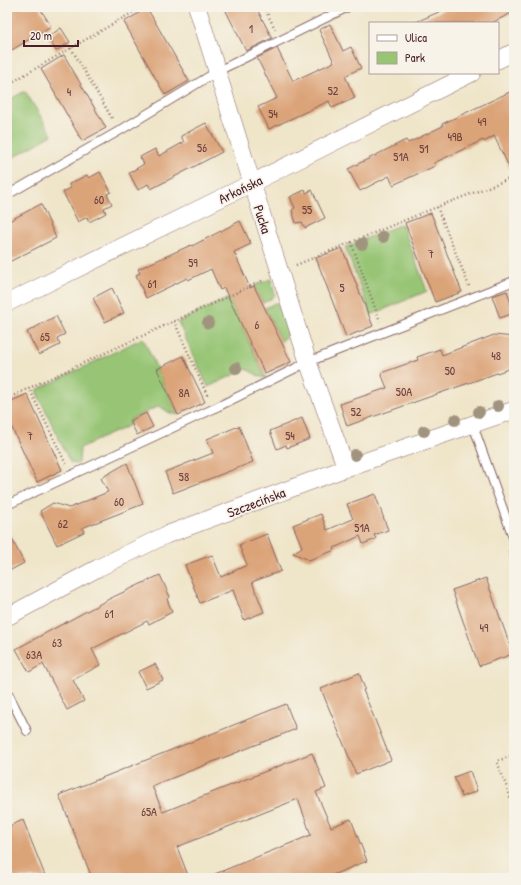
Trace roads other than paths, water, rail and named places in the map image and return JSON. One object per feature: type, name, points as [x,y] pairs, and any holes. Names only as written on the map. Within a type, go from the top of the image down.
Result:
[{"type":"street","name":"Pucka","points":[[197,7],[308,362],[346,468]]},
{"type":"street","points":[[499,60],[514,52]]},
{"type":"street","name":"Arkońska","points":[[7,303],[470,74]]},
{"type":"street","name":"Szczecińska","points":[[7,617],[98,568],[166,536],[346,468],[514,410]]},
{"type":"lane","points":[[7,195],[119,131],[218,71],[348,7]]},
{"type":"lane","points":[[7,505],[213,409],[308,362],[514,281]]},
{"type":"lane","points":[[473,425],[514,540]]},
{"type":"lane","points":[[7,691],[26,730]]}]
